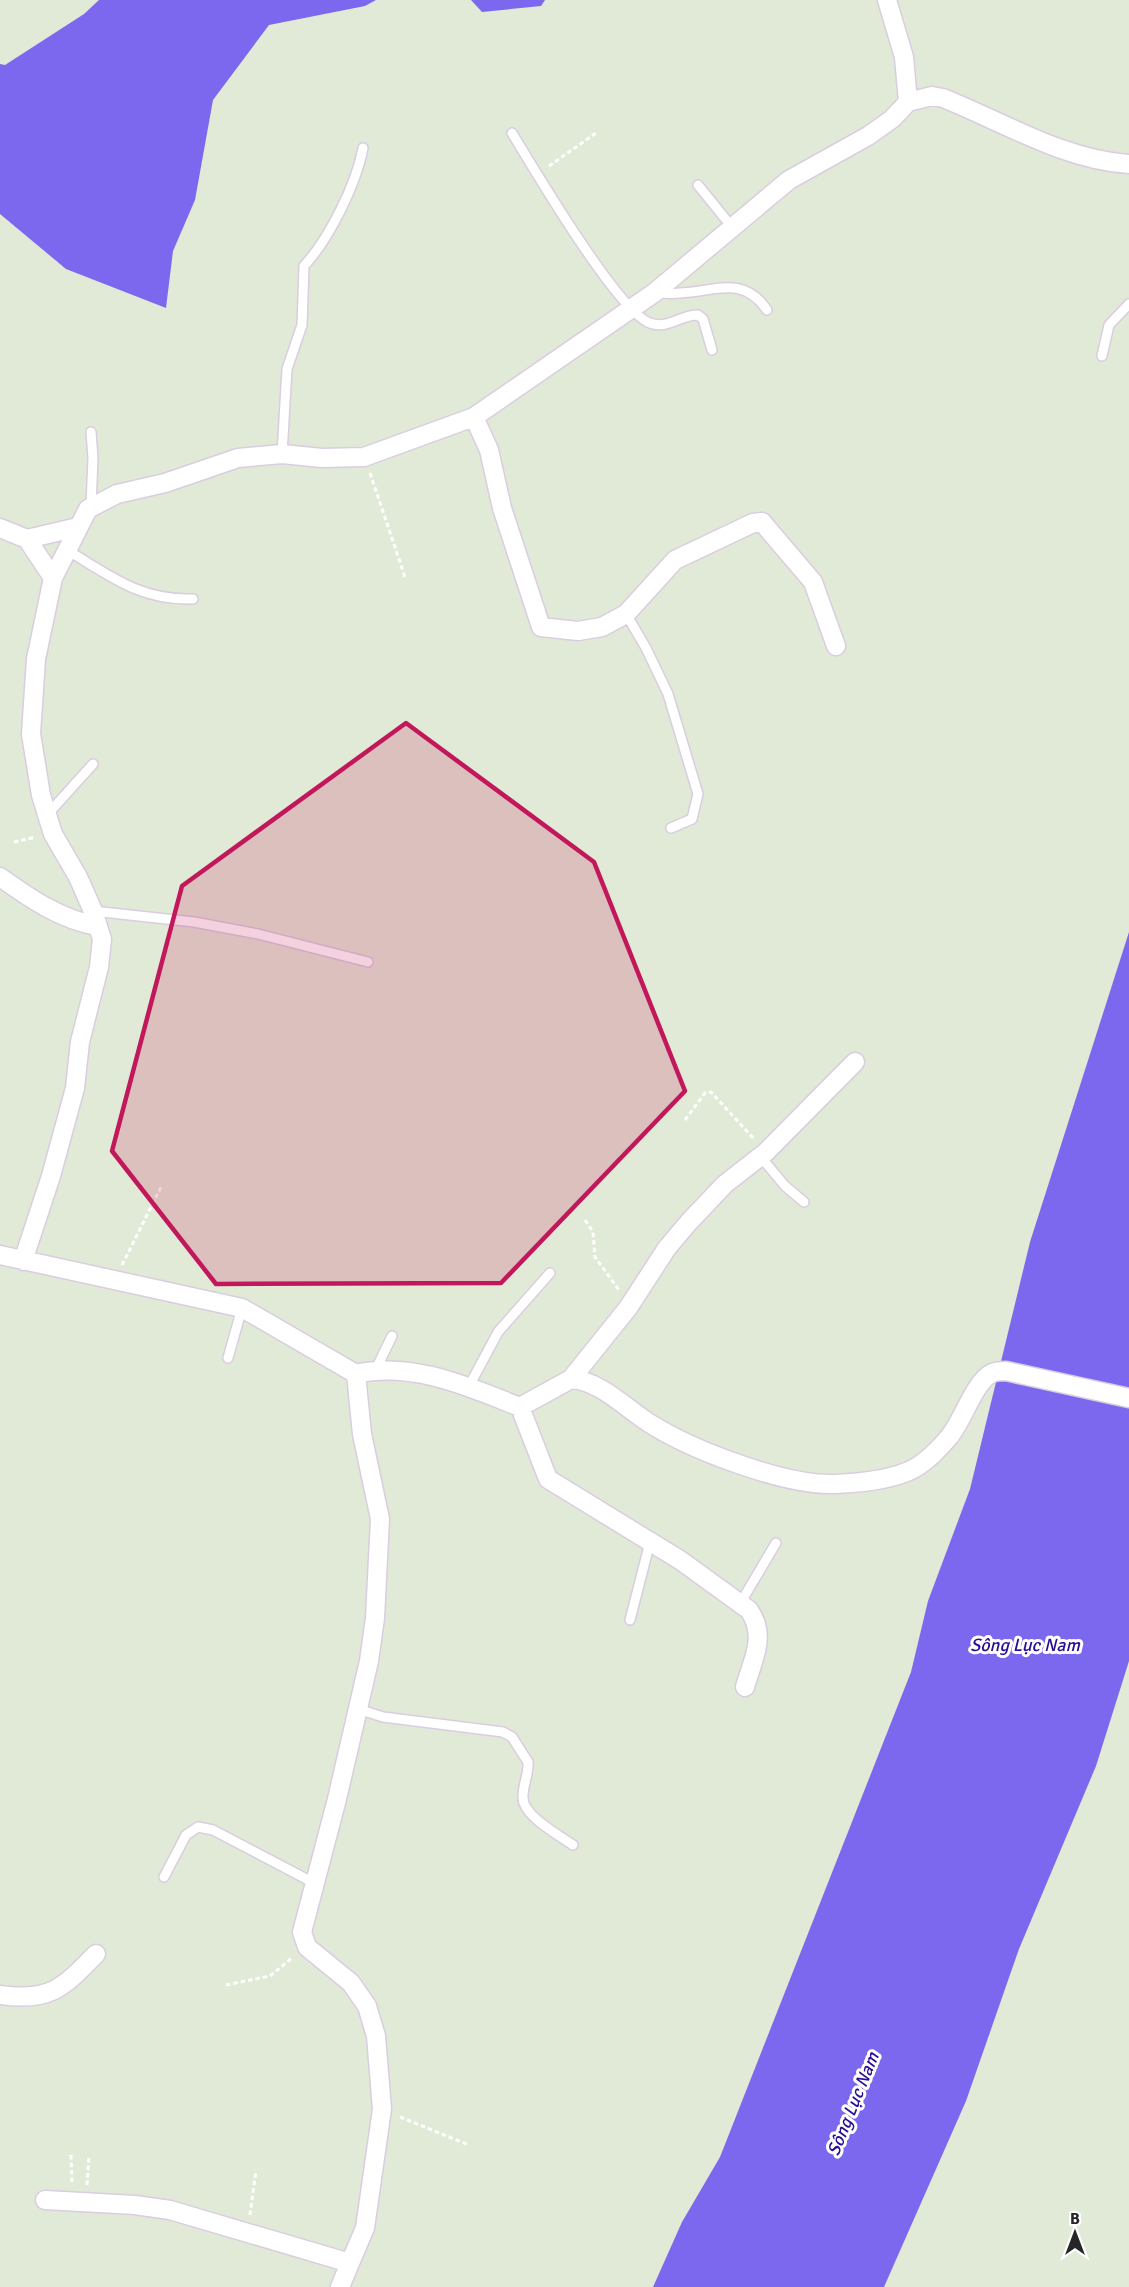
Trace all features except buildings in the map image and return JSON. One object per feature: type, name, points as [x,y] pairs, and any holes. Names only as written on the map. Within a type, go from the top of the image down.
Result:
[{"type":"street","points":[[887,0],[904,57],[908,102]]},
{"type":"street","points":[[23,1261],[51,1176],[75,1088],[80,1042],[99,967],[102,939],[78,877],[52,834],[41,795],[31,734],[36,659],[52,578],[91,506],[117,494],[165,483],[237,458],[282,453],[322,458],[364,457],[456,426],[474,417],[654,293],[789,180],[868,136],[892,119],[908,102],[932,96],[943,98],[1043,142],[1087,157],[1129,164]]},
{"type":"street","points":[[474,417],[489,450],[502,508],[538,623],[548,629],[578,631],[602,627],[626,614],[675,560],[753,523],[762,522],[813,582],[836,646]]},
{"type":"street","points":[[27,539],[78,527]]},
{"type":"street","points":[[0,528],[27,539],[52,578]]},
{"type":"street","points":[[0,878],[35,902],[78,923],[96,919]]},
{"type":"street","points":[[0,1255],[242,1308],[356,1374],[375,1369],[406,1370],[468,1388],[520,1407],[571,1380],[628,1308],[668,1248],[689,1222],[725,1184],[764,1154],[855,1062]]},
{"type":"street","points":[[571,1380],[591,1384],[655,1427],[710,1455],[794,1478],[833,1484],[879,1480],[916,1467],[950,1436],[984,1380],[993,1372],[1006,1371],[1129,1398]]},
{"type":"street","points":[[340,2287],[365,2228],[382,2109],[374,2029],[367,2006],[351,1983],[306,1947],[302,1923],[315,1884],[358,1709],[375,1618],[381,1536],[378,1506],[361,1425],[356,1374]]},
{"type":"street","points":[[520,1407],[548,1479],[741,1602],[755,1619],[759,1631],[745,1687]]},
{"type":"street","points":[[0,1995],[28,1998],[57,1991],[96,1954]]},
{"type":"street","points":[[45,2200],[170,2210],[248,2231],[330,2259],[350,2263]]},
{"type":"lane","points":[[512,134],[589,254],[630,309],[652,324],[666,325],[698,315],[712,350]]},
{"type":"lane","points":[[282,453],[287,369],[302,325],[304,266],[313,257],[334,220],[352,183],[363,148]]},
{"type":"lane","points":[[698,186],[732,227]]},
{"type":"lane","points":[[654,293],[681,294],[734,287],[760,299],[767,310]]},
{"type":"lane","points":[[1102,356],[1109,325],[1129,304]]},
{"type":"lane","points":[[91,432],[91,506]]},
{"type":"lane","points":[[67,550],[123,585],[148,595],[171,600],[193,599]]},
{"type":"lane","points":[[626,614],[646,648],[668,694],[698,794],[692,819],[671,828]]},
{"type":"lane","points":[[47,815],[93,764]]},
{"type":"lane","points":[[96,919],[194,922],[258,934],[368,962]]},
{"type":"lane","points":[[764,1154],[785,1186],[804,1202]]},
{"type":"lane","points":[[468,1388],[498,1332],[550,1273]]},
{"type":"lane","points":[[228,1358],[242,1308]]},
{"type":"lane","points":[[375,1369],[392,1336]]},
{"type":"lane","points":[[630,1620],[650,1542]]},
{"type":"lane","points":[[741,1602],[776,1543]]},
{"type":"lane","points":[[358,1709],[383,1717],[503,1732],[512,1737],[528,1762],[522,1796],[525,1807],[540,1823],[573,1845]]},
{"type":"lane","points":[[164,1877],[186,1835],[198,1827],[213,1830],[315,1884]]},
{"type":"path","points":[[538,174],[596,134]]},
{"type":"path","points":[[364,457],[405,577]]},
{"type":"path","points":[[685,1120],[705,1093],[711,1092],[764,1154]]},
{"type":"path","points":[[115,1280],[162,1185]]},
{"type":"path","points":[[585,1220],[593,1233],[595,1257],[618,1287],[628,1308]]},
{"type":"path","points":[[226,1985],[270,1976],[306,1947]]},
{"type":"path","points":[[382,2109],[470,2145]]},
{"type":"path","points":[[71,2155],[79,2201]]},
{"type":"path","points":[[79,2201],[89,2156]]},
{"type":"path","points":[[248,2231],[256,2170]]},
{"type":"highlighted area","points":[[406,723],[594,862],[685,1091],[501,1283],[216,1284],[112,1151],[182,886]]},
{"type":"water","points":[[99,0],[376,0],[365,6],[269,25],[213,100],[195,200],[173,251],[166,308],[66,269],[0,214],[0,64],[5,65],[84,14]]},
{"type":"water","points":[[471,0],[545,0],[541,6],[482,12]]},
{"type":"water","name":"Sông Lục Nam","points":[[1129,932],[1129,1661],[1096,1766],[1019,1949],[966,2101],[884,2287],[653,2287],[682,2222],[720,2157],[911,1672],[928,1601],[970,1489],[1030,1242]]}]
